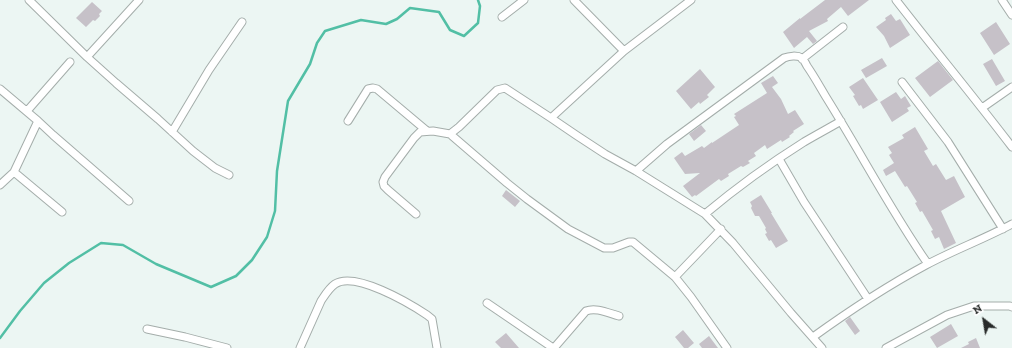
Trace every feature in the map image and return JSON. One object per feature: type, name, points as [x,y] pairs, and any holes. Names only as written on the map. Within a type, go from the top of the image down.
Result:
[{"type":"street","points":[[29,0],[87,57],[193,151],[215,168],[229,175]]},
{"type":"street","points":[[87,57],[139,0]]},
{"type":"street","points":[[502,17],[524,0]]},
{"type":"street","points":[[574,0],[624,51]]},
{"type":"street","points":[[896,0],[1012,147]]},
{"type":"street","points":[[1002,0],[1012,15]]},
{"type":"street","points":[[551,118],[624,51],[689,1]]},
{"type":"street","points":[[172,132],[209,70],[242,22]]},
{"type":"street","points":[[802,59],[843,27]]},
{"type":"street","points":[[636,170],[667,144],[784,58],[793,56],[802,59],[841,121],[884,196],[928,264]]},
{"type":"street","points":[[27,111],[70,62]]},
{"type":"street","points":[[902,82],[948,142],[1003,229]]},
{"type":"street","points":[[982,108],[1012,87]]},
{"type":"street","points":[[348,121],[368,89],[373,88],[378,89],[427,131]]},
{"type":"street","points":[[450,134],[497,90],[504,88],[606,154],[636,170],[705,214],[752,265],[822,348]]},
{"type":"street","points":[[0,89],[38,120],[53,135],[130,201]]},
{"type":"street","points":[[0,185],[14,172],[38,120]]},
{"type":"street","points":[[705,214],[735,189],[804,142],[841,121]]},
{"type":"street","points":[[416,214],[388,190],[384,186],[383,182],[414,138],[420,132],[433,131],[450,134],[507,183],[568,229],[604,248],[613,248],[628,242],[633,242],[675,277],[727,348]]},
{"type":"street","points":[[779,159],[804,202],[868,299]]},
{"type":"street","points":[[14,172],[62,212]]},
{"type":"street","points":[[813,337],[868,299],[928,264],[1012,224]]},
{"type":"street","points":[[675,277],[720,229]]},
{"type":"street","points":[[300,348],[324,296],[336,283],[344,281],[364,284],[393,295],[427,315],[432,319],[437,348]]},
{"type":"street","points":[[487,303],[553,348],[586,311],[598,310],[619,316]]},
{"type":"street","points":[[886,348],[947,315],[974,306],[1010,306],[1012,308]]},
{"type":"street","points":[[147,329],[227,348]]},
{"type":"building","points":[[825,0],[869,0],[848,16],[841,7],[827,19],[828,21],[809,31],[817,41],[813,44],[807,37],[794,48],[783,32]]},
{"type":"building","points":[[92,2],[102,11],[99,14],[100,16],[95,21],[93,20],[86,27],[76,18]]},
{"type":"building","points":[[891,14],[896,21],[900,19],[910,35],[890,48],[884,36],[876,27],[886,20],[885,18]]},
{"type":"building","points":[[996,22],[1010,44],[994,55],[980,33]]},
{"type":"building","points":[[882,58],[887,66],[866,78],[861,70]]},
{"type":"building","points":[[992,59],[1005,81],[996,86],[983,64]]},
{"type":"building","points":[[938,61],[953,80],[930,97],[915,78]]},
{"type":"building","points":[[700,69],[715,87],[707,95],[709,97],[700,104],[699,102],[691,109],[676,91]]},
{"type":"building","points":[[773,76],[778,83],[772,87],[781,99],[788,114],[795,110],[804,124],[793,131],[794,132],[789,136],[790,137],[782,142],[781,140],[767,149],[765,145],[754,153],[756,156],[748,161],[750,163],[743,167],[741,166],[728,174],[729,176],[721,181],[719,179],[696,196],[695,195],[692,197],[683,186],[700,173],[685,174],[674,158],[682,152],[685,156],[702,146],[704,148],[739,125],[734,117],[736,116],[734,114],[767,93],[761,83]]},
{"type":"building","points":[[863,78],[878,100],[863,109],[861,105],[859,106],[853,96],[855,95],[849,87]]},
{"type":"building","points":[[896,92],[901,99],[905,96],[911,106],[907,108],[909,111],[892,122],[880,102]]},
{"type":"building","points":[[701,125],[706,131],[694,141],[689,134]]},
{"type":"building","points":[[915,127],[928,149],[924,151],[933,166],[936,164],[946,180],[954,176],[965,197],[941,211],[956,243],[944,249],[939,237],[935,239],[931,231],[933,230],[922,211],[920,212],[915,203],[917,202],[907,186],[905,187],[895,171],[886,176],[883,170],[894,163],[889,155],[892,153],[888,147],[904,138],[902,135]]},
{"type":"building","points":[[506,190],[520,201],[515,207],[502,196]]},
{"type":"building","points":[[761,195],[788,241],[776,248],[765,234],[767,233],[766,228],[759,216],[755,216],[751,208],[752,206],[750,202]]},
{"type":"building","points":[[850,317],[860,331],[855,335],[845,321]]},
{"type":"building","points":[[951,324],[958,336],[937,348],[930,337]]},
{"type":"building","points":[[683,330],[694,343],[688,348],[684,348],[675,337]]},
{"type":"building","points":[[506,333],[519,348],[501,348],[495,342]]},
{"type":"building","points":[[709,336],[718,348],[702,348],[699,344]]},
{"type":"building","points":[[976,338],[980,348],[961,348],[969,344],[968,342]]},
{"type":"waterway","points":[[0,338],[20,311],[44,283],[69,263],[101,243],[123,245],[156,264],[211,287],[236,276],[252,260],[267,237],[275,211],[277,171],[288,101],[310,64],[317,43],[325,31],[361,20],[386,24],[397,19],[410,8],[439,12],[450,30],[464,36],[478,23],[480,6],[478,0]]}]
